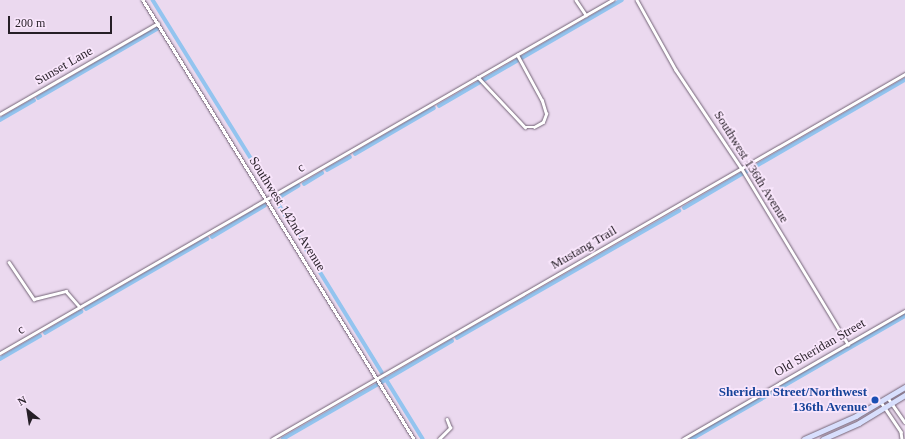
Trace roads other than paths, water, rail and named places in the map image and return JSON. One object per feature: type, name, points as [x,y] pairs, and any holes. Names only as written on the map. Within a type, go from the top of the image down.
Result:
[{"type":"main road","points":[[804,439],[881,402],[905,387]]},
{"type":"main road","points":[[823,439],[885,408],[905,395]]},
{"type":"street","name":"Southwest 142nd Avenue","points":[[144,0],[414,439]]},
{"type":"street","points":[[576,0],[586,15]]},
{"type":"street","name":"c","points":[[0,353],[612,0]]},
{"type":"street","name":"Southwest 136th Avenue","points":[[637,0],[676,70],[742,169],[848,344]]},
{"type":"street","name":"Sunset Lane","points":[[0,114],[158,23]]},
{"type":"street","points":[[479,78],[516,120],[525,127],[534,127],[543,122],[546,114],[539,94],[520,62],[517,54]]},
{"type":"street","name":"Mustang Trail","points":[[272,439],[905,74]]},
{"type":"street","points":[[9,262],[34,299],[66,290],[80,307]]},
{"type":"street","name":"Old Sheridan Street","points":[[683,439],[905,311]]},
{"type":"street","points":[[888,398],[905,422]]},
{"type":"street","points":[[881,402],[901,437],[905,433]]},
{"type":"street","points":[[439,439],[450,428],[447,420]]},
{"type":"waterway","points":[[153,0],[272,192]]},
{"type":"waterway","points":[[439,106],[622,0]]},
{"type":"waterway","points":[[38,98],[157,29]]},
{"type":"waterway","points":[[746,172],[905,80]]},
{"type":"waterway","points":[[0,120],[34,100]]},
{"type":"waterway","points":[[355,154],[434,108]]},
{"type":"waterway","points":[[327,170],[350,157]]},
{"type":"waterway","points":[[304,184],[322,173]]},
{"type":"waterway","points":[[684,208],[742,174]]},
{"type":"waterway","points":[[299,186],[276,200],[382,372]]},
{"type":"waterway","points":[[212,237],[264,206]]},
{"type":"waterway","points":[[457,338],[679,211]]},
{"type":"waterway","points":[[86,309],[207,239]]},
{"type":"waterway","points":[[45,333],[81,312]]},
{"type":"waterway","points":[[692,439],[905,316]]},
{"type":"waterway","points":[[0,359],[40,336]]},
{"type":"waterway","points":[[382,382],[452,341]]},
{"type":"waterway","points":[[386,379],[423,439]]},
{"type":"waterway","points":[[283,439],[377,385]]},
{"type":"place","name":"Sheridan Street/Northwest 136th Avenue","points":[[875,400]]}]
